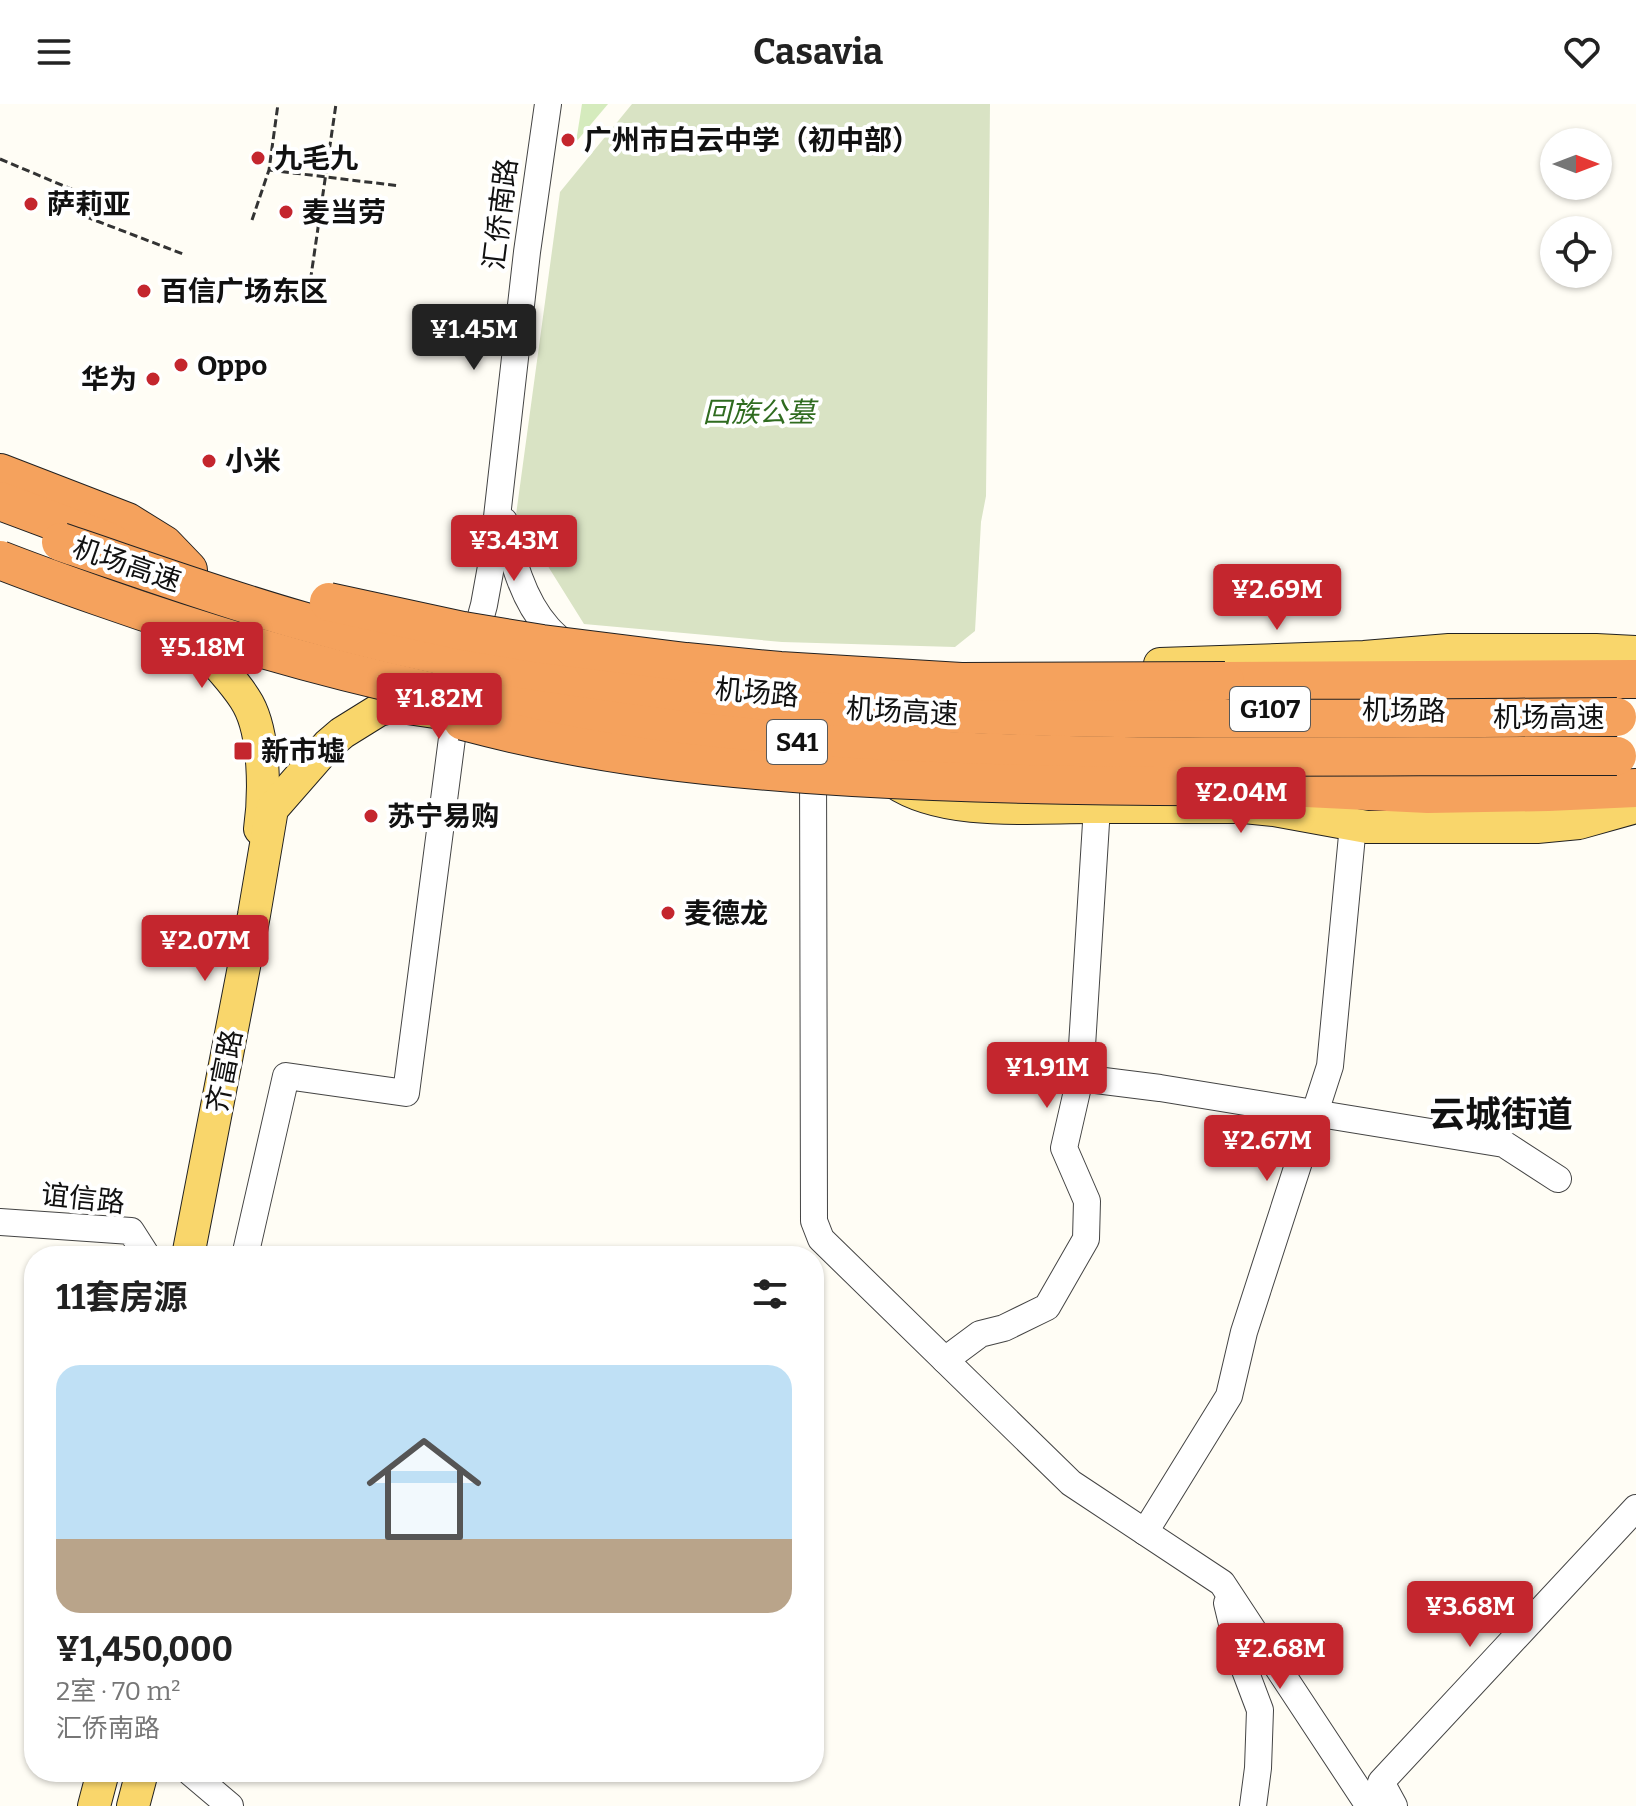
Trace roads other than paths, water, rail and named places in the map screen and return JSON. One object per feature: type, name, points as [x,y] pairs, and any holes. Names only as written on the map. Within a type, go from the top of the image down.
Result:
[{"type":"highway","points":[[0,473],[127,522],[164,545],[188,570]]},
{"type":"highway","name":"机场路","points":[[0,501],[188,570],[307,608],[463,649],[598,674],[770,694],[937,706],[1628,711]]},
{"type":"highway","name":"机场高速","points":[[0,519],[304,622],[391,644],[538,674],[689,695],[900,712],[1057,717],[1628,711]]},
{"type":"highway","points":[[61,542],[192,566],[336,604],[463,631],[609,654],[780,671],[961,682],[1636,679]]},
{"type":"highway","name":"机场高速","points":[[0,560],[150,614],[286,655],[436,693],[635,724],[878,748],[1040,754],[1636,759]]},
{"type":"highway","name":"机场路","points":[[0,570],[196,641],[302,671],[461,711],[665,743],[813,756],[1084,763],[1388,764],[1636,759]]},
{"type":"highway","points":[[150,614],[449,717],[541,740],[647,759],[752,770],[940,782],[1266,786],[1428,794],[1636,788]]},
{"type":"main road","name":"齐富路","points":[[182,1246],[249,909],[263,810],[259,737],[248,705],[196,641]]},
{"type":"main road","points":[[937,706],[963,689],[993,676],[1032,666],[1339,659],[1463,650],[1636,652]]},
{"type":"main road","name":"齐富路","points":[[190,1246],[272,809],[335,739],[379,710],[394,706],[461,711]]},
{"type":"main road","points":[[863,758],[879,773],[922,797],[943,802],[1014,807],[1244,807],[1367,827],[1537,827],[1579,823],[1636,807]]},
{"type":"main road","points":[[1592,762],[1636,773]]},
{"type":"main road","points":[[94,1806],[100,1782]]},
{"type":"main road","points":[[133,1806],[139,1782]]},
{"type":"street","name":"汇侨南路","points":[[461,711],[452,692],[463,649],[485,497],[530,104]]},
{"type":"street","name":"汇侨南路","points":[[463,649],[484,605],[500,503],[527,252],[548,104]]},
{"type":"street","points":[[500,503],[515,567],[534,608],[546,626],[598,674]]},
{"type":"street","points":[[247,1246],[286,1076],[406,1093],[461,711]]},
{"type":"street","points":[[813,756],[814,1221],[821,1239],[1071,1483],[1222,1583],[1369,1806]]},
{"type":"street","points":[[945,1360],[980,1334],[1004,1328],[1047,1307],[1086,1239],[1087,1201],[1064,1148],[1080,1078],[1097,807]]},
{"type":"street","points":[[1145,1532],[1229,1396],[1244,1332],[1330,1066],[1353,825]]},
{"type":"street","points":[[1080,1078],[1160,1088],[1504,1144],[1558,1179]]},
{"type":"street","name":"谊信路","points":[[0,1222],[131,1231],[141,1246]]},
{"type":"street","points":[[1394,1806],[1381,1782],[1636,1508]]},
{"type":"street","points":[[1222,1583],[1240,1657],[1260,1710],[1253,1806]]},
{"type":"street","points":[[202,1782],[230,1806]]},
{"type":"place","name":"广州市白云中学（初中部）","points":[[568,140]]},
{"type":"place","name":"九毛九","points":[[258,158]]},
{"type":"place","name":"萨莉亚","points":[[31,204]]},
{"type":"place","name":"麦当劳","points":[[286,212]]},
{"type":"place","name":"百信广场东区","points":[[144,291]]},
{"type":"place","name":"Oppo","points":[[181,365]]},
{"type":"place","name":"华为","points":[[153,379]]},
{"type":"place","name":"小米","points":[[209,461]]},
{"type":"place","name":"新市墟","points":[[243,751]]},
{"type":"place","name":"苏宁易购","points":[[371,816]]},
{"type":"place","name":"麦德龙","points":[[668,913]]},
{"type":"district","name":"云城街道","points":[[1501,1114]]},
{"type":"park label","name":"回族公墓","points":[[759,412]]}]
